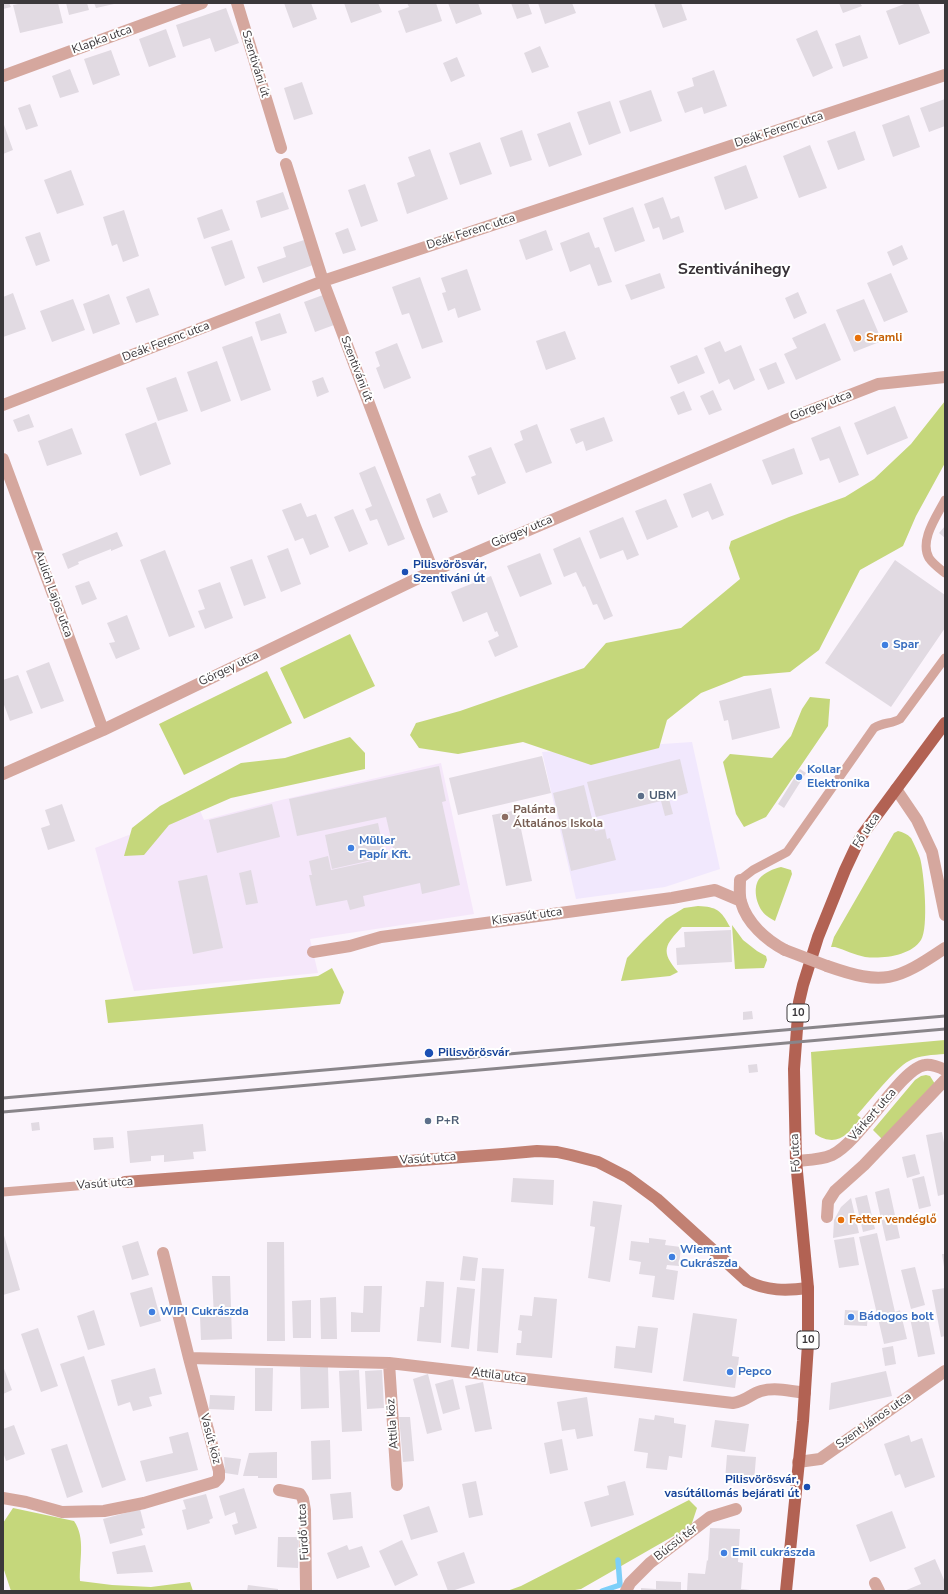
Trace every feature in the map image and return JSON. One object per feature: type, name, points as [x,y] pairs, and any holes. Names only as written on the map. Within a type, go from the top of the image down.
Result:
[{"type":"main road","name":"Fő utca","points":[[786,1591],[805,1392],[808,1344],[808,1288],[796,1160],[794,1069],[796,1025],[803,985],[818,937],[845,870],[860,838],[945,723]]},
{"type":"street","name":"Klapka utca","points":[[3,76],[202,3]]},
{"type":"street","name":"Szentiváni út","points":[[237,3],[281,148]]},
{"type":"street","name":"Deák Ferenc utca","points":[[3,405],[323,281],[945,75]]},
{"type":"street","name":"Szentiváni út","points":[[286,164],[323,281],[433,571]]},
{"type":"street","name":"Görgey utca","points":[[3,774],[103,730],[433,571],[788,418],[878,384],[945,377]]},
{"type":"street","name":"Aulich Lajos utca","points":[[3,459],[103,730]]},
{"type":"street","points":[[896,789],[917,820],[932,852],[945,915]]},
{"type":"street","points":[[740,880],[741,901],[748,917],[762,934],[785,950],[827,966],[866,978],[886,978],[904,974],[945,948]]},
{"type":"street","name":"Kisvasút utca","points":[[313,952],[350,946],[380,937],[664,899],[715,890],[741,901]]},
{"type":"street","name":"Várkert utca","points":[[796,1160],[815,1160],[832,1155],[851,1141],[910,1072],[925,1064],[945,1070]]},
{"type":"street","points":[[827,1217],[828,1202],[835,1191],[864,1165],[945,1080]]},
{"type":"street","name":"Vasút utca","points":[[125,1182],[537,1151],[556,1152],[598,1162],[627,1177],[656,1199],[747,1281],[771,1290],[808,1288]]},
{"type":"street","name":"Vasút köz","points":[[3,1498],[26,1502],[62,1512],[104,1511],[144,1503],[215,1482],[219,1478],[219,1471],[163,1253]]},
{"type":"street","name":"Attila utca","points":[[189,1358],[389,1364],[733,1403],[742,1402],[761,1391],[780,1390],[805,1392]]},
{"type":"street","name":"Attila köz","points":[[389,1364],[396,1485]]},
{"type":"street","name":"Szent János utca","points":[[798,1462],[820,1459],[945,1371]]},
{"type":"street","name":"Fürdő utca","points":[[279,1490],[300,1494],[303,1499],[305,1510],[306,1591]]},
{"type":"street","name":"Búcsú tér","points":[[626,1591],[630,1584],[650,1563],[710,1517],[736,1510]]},
{"type":"lane","points":[[945,500],[932,524],[927,546],[929,558],[945,573]]},
{"type":"lane","points":[[740,880],[753,870],[787,852],[874,728],[882,723],[894,723],[900,719],[945,658]]},
{"type":"lane","name":"Vasút utca","points":[[3,1192],[125,1182]]},
{"type":"shaded area","points":[[692,742],[720,869],[665,887],[576,899],[542,752]]},
{"type":"shaded area","points":[[441,763],[474,914],[310,939],[318,973],[134,991],[95,848],[199,808],[204,820],[281,800]]},
{"type":"green space","points":[[945,401],[945,463],[916,516],[903,546],[860,570],[819,650],[790,672],[744,676],[701,693],[667,720],[659,748],[591,765],[523,742],[458,754],[419,748],[410,735],[416,723],[460,711],[584,668],[606,643],[681,628],[740,579],[729,548],[731,541],[789,517],[845,497],[874,479],[911,444]]},
{"type":"green space","points":[[350,634],[375,686],[304,719],[280,668]]},
{"type":"green space","points":[[267,671],[292,723],[184,775],[159,724]]},
{"type":"green space","points":[[810,697],[830,699],[828,726],[766,817],[744,827],[736,814],[723,762],[730,754],[772,758],[791,736],[802,709]]},
{"type":"green space","points":[[350,737],[365,753],[365,769],[231,798],[169,825],[144,855],[124,856],[132,828],[160,806],[241,763],[285,758]]},
{"type":"green space","points":[[898,831],[905,833],[911,838],[922,865],[925,924],[921,940],[910,950],[888,957],[865,957],[831,947],[834,937],[894,833]]},
{"type":"green space","points":[[781,867],[791,870],[792,874],[775,921],[763,913],[758,904],[756,888],[759,879],[764,874]]},
{"type":"green space","points":[[698,906],[710,907],[718,910],[730,927],[682,927],[667,948],[669,959],[678,972],[670,976],[621,981],[627,958],[643,941],[666,919],[684,908]]},
{"type":"green space","points":[[732,925],[743,940],[766,956],[767,960],[764,968],[735,969]]},
{"type":"green space","points":[[332,968],[344,992],[340,1004],[108,1023],[105,1000],[318,976]]},
{"type":"green space","points":[[945,1040],[945,1054],[917,1058],[903,1065],[882,1086],[857,1115],[861,1118],[851,1130],[841,1138],[830,1140],[815,1134],[811,1052]]},
{"type":"green space","points":[[926,1075],[930,1076],[935,1084],[882,1139],[873,1130],[915,1080]]},
{"type":"green space","points":[[689,1500],[697,1508],[691,1526],[581,1589],[569,1591],[507,1591],[521,1586]]},
{"type":"green space","points":[[13,1508],[74,1521],[78,1528],[81,1542],[80,1581],[112,1585],[151,1587],[190,1582],[193,1591],[11,1591],[3,1567],[3,1523]]},
{"type":"building","points":[[3,3],[9,3],[11,7],[3,9]]},
{"type":"building","points":[[23,3],[58,3],[63,23],[20,33],[13,5]]},
{"type":"building","points":[[66,3],[87,3],[89,10],[69,15]]},
{"type":"building","points":[[94,3],[114,3],[114,4],[96,8]]},
{"type":"building","points":[[284,3],[311,3],[317,19],[293,28]]},
{"type":"building","points":[[344,3],[378,3],[382,12],[351,23]]},
{"type":"building","points":[[407,3],[436,3],[442,21],[406,33],[398,11],[409,7]]},
{"type":"building","points":[[448,3],[478,3],[482,14],[456,24]]},
{"type":"building","points":[[511,3],[528,3],[532,14],[517,19]]},
{"type":"building","points":[[538,3],[572,3],[576,13],[545,24]]},
{"type":"building","points":[[654,3],[681,3],[687,20],[663,28]]},
{"type":"building","points":[[839,3],[860,3],[862,6],[843,13]]},
{"type":"building","points":[[907,3],[918,3],[930,33],[899,45],[886,11]]},
{"type":"building","points":[[226,8],[239,43],[215,52],[210,38],[183,47],[176,25]]},
{"type":"building","points":[[166,29],[176,57],[149,67],[139,39]]},
{"type":"building","points":[[817,30],[833,68],[813,77],[796,39]]},
{"type":"building","points":[[860,35],[868,58],[843,67],[835,44]]},
{"type":"building","points":[[540,46],[549,67],[532,73],[524,53]]},
{"type":"building","points":[[111,50],[120,75],[93,85],[84,59]]},
{"type":"building","points":[[457,57],[465,76],[451,82],[443,63]]},
{"type":"building","points":[[70,69],[79,92],[60,98],[52,76]]},
{"type":"building","points":[[714,70],[727,106],[704,114],[702,107],[685,113],[677,92],[694,86],[692,78]]},
{"type":"building","points":[[302,82],[313,114],[294,120],[284,88]]},
{"type":"building","points":[[651,90],[662,121],[630,132],[619,101]]},
{"type":"building","points":[[945,99],[945,126],[929,132],[920,108]]},
{"type":"building","points":[[610,101],[621,133],[589,145],[577,112]]},
{"type":"building","points":[[30,104],[38,126],[26,130],[18,108]]},
{"type":"building","points":[[909,115],[920,147],[893,157],[882,125]]},
{"type":"building","points":[[3,122],[13,150],[3,154]]},
{"type":"building","points":[[570,122],[582,155],[549,167],[537,134]]},
{"type":"building","points":[[522,130],[532,160],[510,167],[500,138]]},
{"type":"building","points":[[855,131],[865,160],[838,170],[827,141]]},
{"type":"building","points":[[480,142],[492,174],[460,185],[449,153]]},
{"type":"building","points":[[810,145],[827,188],[799,198],[783,156]]},
{"type":"building","points":[[430,149],[448,199],[407,214],[397,183],[415,176],[408,157]]},
{"type":"building","points":[[746,165],[758,198],[725,210],[714,177]]},
{"type":"building","points":[[71,170],[84,205],[57,214],[44,180]]},
{"type":"building","points":[[365,184],[378,221],[361,227],[348,190]]},
{"type":"building","points":[[283,192],[289,209],[261,218],[256,201]]},
{"type":"building","points":[[663,197],[671,219],[679,216],[684,232],[663,240],[659,227],[653,229],[644,204]]},
{"type":"building","points":[[633,207],[645,241],[615,252],[603,218]]},
{"type":"building","points":[[222,209],[230,230],[204,239],[197,218]]},
{"type":"building","points":[[124,210],[139,256],[123,262],[117,244],[112,246],[103,217]]},
{"type":"building","points":[[348,228],[356,250],[343,254],[335,233]]},
{"type":"building","points":[[546,230],[553,250],[526,260],[519,240]]},
{"type":"building","points":[[40,232],[50,261],[36,266],[25,237]]},
{"type":"building","points":[[589,232],[595,248],[599,247],[612,282],[598,286],[590,264],[570,272],[560,243]]},
{"type":"building","points":[[232,240],[245,278],[225,286],[211,247]]},
{"type":"building","points":[[304,240],[313,265],[263,283],[257,267],[286,257],[283,247]]},
{"type":"building","points":[[902,245],[908,259],[893,266],[887,252]]},
{"type":"building","points":[[467,269],[481,310],[458,318],[455,308],[448,311],[442,293],[446,292],[441,278]]},
{"type":"building","points":[[660,273],[665,288],[631,300],[625,285]]},
{"type":"building","points":[[891,273],[908,312],[884,322],[867,283]]},
{"type":"building","points":[[420,277],[443,342],[422,349],[409,313],[402,315],[392,287]]},
{"type":"building","points":[[149,288],[159,315],[136,323],[126,297]]},
{"type":"building","points":[[798,292],[807,313],[794,319],[785,298]]},
{"type":"building","points":[[13,293],[26,329],[3,337],[3,297]]},
{"type":"building","points":[[109,294],[120,324],[93,334],[83,304]]},
{"type":"building","points":[[323,295],[334,325],[315,332],[304,302]]},
{"type":"building","points":[[73,299],[85,330],[52,342],[40,311]]},
{"type":"building","points":[[864,299],[882,341],[854,352],[836,310]]},
{"type":"building","points":[[280,313],[287,333],[261,341],[255,322]]},
{"type":"building","points":[[825,323],[841,360],[796,380],[784,354],[797,348],[792,338]]},
{"type":"building","points":[[565,331],[576,359],[546,370],[536,341]]},
{"type":"building","points":[[252,336],[271,390],[241,401],[222,347]]},
{"type":"building","points":[[720,341],[725,352],[741,345],[755,380],[734,390],[729,379],[719,384],[704,348]]},
{"type":"building","points":[[397,343],[411,378],[384,389],[376,368],[380,366],[375,352]]},
{"type":"building","points":[[697,355],[705,373],[678,384],[670,366]]},
{"type":"building","points":[[217,361],[231,401],[201,412],[187,372]]},
{"type":"building","points":[[776,362],[785,383],[768,390],[759,369]]},
{"type":"building","points":[[176,377],[188,411],[158,421],[146,388]]},
{"type":"building","points":[[323,377],[329,392],[317,397],[312,381]]},
{"type":"building","points":[[713,390],[722,410],[709,415],[700,396]]},
{"type":"building","points":[[684,391],[692,410],[678,415],[670,397]]},
{"type":"building","points":[[895,406],[908,438],[867,455],[854,423]]},
{"type":"building","points":[[29,414],[34,427],[18,432],[13,420]]},
{"type":"building","points":[[604,417],[613,441],[586,451],[583,441],[576,444],[570,429]]},
{"type":"building","points":[[156,422],[171,464],[140,476],[125,434]]},
{"type":"building","points":[[537,424],[552,463],[526,473],[514,444],[523,440],[520,431]]},
{"type":"building","points":[[840,426],[859,475],[839,483],[829,458],[820,461],[811,438]]},
{"type":"building","points":[[72,428],[82,454],[47,466],[38,441]]},
{"type":"building","points":[[491,447],[506,483],[478,495],[471,477],[476,475],[468,456]]},
{"type":"building","points":[[794,448],[803,474],[772,485],[762,460]]},
{"type":"building","points":[[375,466],[405,539],[388,546],[377,519],[370,521],[365,509],[372,506],[359,473]]},
{"type":"building","points":[[711,483],[724,515],[712,520],[708,511],[692,518],[683,494]]},
{"type":"building","points":[[440,493],[448,512],[433,518],[426,499]]},
{"type":"building","points":[[666,499],[678,527],[647,540],[635,511]]},
{"type":"building","points":[[301,503],[307,517],[316,514],[329,547],[310,555],[303,538],[295,541],[282,510]]},
{"type":"building","points":[[353,509],[368,544],[349,552],[334,517]]},
{"type":"building","points":[[623,517],[639,555],[627,560],[623,550],[600,559],[589,531]]},
{"type":"building","points":[[945,526],[945,538],[939,533]]},
{"type":"building","points":[[117,532],[123,546],[78,562],[79,564],[68,569],[62,554]]},
{"type":"building","points":[[580,537],[613,616],[604,620],[597,604],[593,605],[585,586],[583,587],[576,572],[564,577],[553,549]]},
{"type":"building","points":[[288,548],[301,584],[281,592],[267,556]]},
{"type":"building","points":[[165,550],[195,627],[169,637],[140,560]]},
{"type":"building","points":[[540,553],[552,584],[520,597],[507,566]]},
{"type":"building","points":[[252,559],[266,598],[244,606],[230,567]]},
{"type":"building","name":"Spar","points":[[895,560],[945,595],[945,628],[891,707],[825,663]]},
{"type":"building","points":[[491,576],[518,647],[495,657],[488,641],[499,636],[497,631],[495,632],[487,612],[463,622],[451,592]]},
{"type":"building","points":[[89,581],[97,599],[82,605],[75,586]]},
{"type":"building","points":[[220,582],[233,618],[205,629],[198,611],[205,609],[198,590]]},
{"type":"building","points":[[127,615],[140,649],[116,659],[109,643],[115,642],[107,623]]},
{"type":"building","points":[[49,662],[64,701],[41,709],[26,671]]},
{"type":"building","points":[[18,675],[33,713],[10,721],[3,702],[3,680]]},
{"type":"building","points":[[771,688],[780,728],[732,740],[728,720],[724,721],[719,701]]},
{"type":"building","points":[[542,756],[551,793],[458,815],[449,778]]},
{"type":"building","points":[[680,759],[688,793],[669,799],[673,814],[665,816],[661,801],[596,817],[587,782]]},
{"type":"building","points":[[439,766],[446,801],[442,802],[460,885],[422,894],[420,883],[363,896],[365,906],[350,910],[347,900],[316,906],[309,875],[312,875],[309,861],[328,856],[331,870],[395,856],[386,817],[297,836],[289,799]]},
{"type":"building","points":[[800,769],[806,773],[784,808],[778,804]]},
{"type":"building","points":[[584,785],[595,831],[605,829],[607,839],[610,838],[616,860],[571,871],[553,793]]},
{"type":"building","points":[[62,804],[75,841],[48,850],[41,828],[50,825],[45,810]]},
{"type":"building","points":[[272,804],[280,837],[217,853],[209,820]]},
{"type":"building","points":[[517,810],[532,881],[506,886],[492,815]]},
{"type":"building","points":[[378,823],[385,857],[332,869],[325,835]]},
{"type":"building","points":[[251,870],[258,903],[246,905],[239,873]]},
{"type":"building","points":[[207,875],[223,948],[193,954],[178,881]]},
{"type":"building","points":[[731,930],[732,962],[677,965],[676,948],[685,947],[684,932]]},
{"type":"building","points":[[752,1011],[753,1019],[743,1020],[743,1012]]},
{"type":"building","points":[[757,1064],[758,1072],[749,1073],[748,1065]]},
{"type":"building","points":[[39,1122],[40,1130],[32,1131],[31,1123]]},
{"type":"building","points":[[203,1124],[206,1151],[193,1152],[194,1159],[164,1162],[164,1155],[151,1156],[151,1161],[130,1163],[127,1131]]},
{"type":"building","points":[[942,1132],[945,1148],[945,1194],[938,1196],[926,1135]]},
{"type":"building","points":[[113,1137],[114,1148],[94,1150],[93,1138]]},
{"type":"building","points":[[915,1154],[920,1174],[907,1178],[902,1157]]},
{"type":"building","points":[[924,1176],[931,1206],[919,1209],[912,1179]]},
{"type":"building","points":[[513,1178],[554,1180],[553,1205],[511,1202]]},
{"type":"building","points":[[889,1188],[900,1238],[886,1241],[875,1192]]},
{"type":"building","points":[[867,1195],[875,1229],[863,1232],[855,1198]]},
{"type":"building","points":[[851,1198],[859,1233],[833,1238],[834,1220],[841,1207]]},
{"type":"building","points":[[593,1201],[622,1205],[610,1282],[588,1278],[595,1227],[590,1226]]},
{"type":"building","points":[[3,1232],[20,1290],[3,1295]]},
{"type":"building","points":[[877,1233],[895,1312],[900,1310],[907,1339],[884,1344],[859,1237]]},
{"type":"building","points":[[854,1237],[859,1265],[839,1268],[834,1240]]},
{"type":"building","points":[[649,1238],[666,1240],[665,1245],[681,1247],[679,1266],[667,1265],[666,1269],[678,1271],[674,1300],[652,1297],[655,1276],[639,1274],[641,1262],[629,1260],[631,1241],[649,1243]]},
{"type":"building","points":[[138,1241],[149,1275],[132,1280],[122,1246]]},
{"type":"building","points":[[267,1242],[284,1242],[285,1341],[267,1341]]},
{"type":"building","points":[[942,1254],[945,1254],[945,1267],[944,1267]]},
{"type":"building","points":[[463,1256],[478,1258],[475,1281],[460,1280]]},
{"type":"building","points":[[915,1267],[925,1305],[911,1309],[901,1270]]},
{"type":"building","points":[[482,1268],[504,1269],[498,1353],[477,1351]]},
{"type":"building","points":[[212,1276],[230,1276],[232,1339],[201,1340],[200,1317],[214,1317]]},
{"type":"building","points":[[426,1281],[444,1282],[441,1343],[417,1341],[420,1307],[424,1307]]},
{"type":"building","points":[[364,1286],[382,1286],[380,1332],[351,1332],[351,1312],[363,1313]]},
{"type":"building","points":[[152,1287],[161,1321],[140,1327],[130,1293]]},
{"type":"building","points":[[457,1287],[475,1289],[469,1349],[451,1347]]},
{"type":"building","points":[[945,1288],[945,1336],[941,1337],[932,1290]]},
{"type":"building","points":[[336,1297],[337,1339],[321,1339],[320,1298]]},
{"type":"building","points":[[534,1297],[557,1299],[552,1358],[516,1355],[517,1343],[521,1343],[522,1331],[518,1330],[520,1315],[532,1316]]},
{"type":"building","points":[[311,1300],[311,1338],[293,1338],[292,1301]]},
{"type":"building","points":[[94,1310],[105,1345],[88,1350],[77,1316]]},
{"type":"building","points":[[845,1310],[868,1311],[867,1326],[844,1325]]},
{"type":"building","points":[[693,1313],[737,1319],[732,1356],[739,1357],[735,1388],[683,1381]]},
{"type":"building","points":[[927,1314],[935,1354],[918,1357],[910,1318]]},
{"type":"building","points":[[638,1326],[658,1328],[652,1373],[614,1368],[616,1346],[635,1348]]},
{"type":"building","points":[[38,1328],[58,1386],[41,1392],[21,1334]]},
{"type":"building","points":[[893,1346],[896,1364],[885,1366],[882,1348]]},
{"type":"building","points":[[84,1356],[126,1480],[102,1488],[60,1364]]},
{"type":"building","points":[[3,1366],[12,1390],[3,1394]]},
{"type":"building","points":[[328,1366],[329,1408],[301,1409],[300,1367]]},
{"type":"building","points":[[155,1368],[162,1394],[149,1397],[152,1406],[133,1411],[130,1402],[118,1406],[111,1380]]},
{"type":"building","points":[[255,1368],[273,1368],[272,1411],[255,1411]]},
{"type":"building","points":[[359,1370],[362,1431],[342,1432],[339,1371]]},
{"type":"building","points":[[382,1370],[384,1408],[367,1409],[365,1371]]},
{"type":"building","points":[[886,1371],[892,1396],[829,1410],[831,1383]]},
{"type":"building","points":[[428,1374],[442,1430],[427,1434],[413,1379]]},
{"type":"building","points":[[453,1379],[460,1409],[443,1414],[435,1384]]},
{"type":"building","points":[[483,1382],[492,1429],[475,1432],[465,1386]]},
{"type":"building","points":[[210,1395],[235,1396],[234,1410],[209,1409]]},
{"type":"building","points":[[587,1397],[593,1436],[577,1439],[575,1429],[562,1431],[557,1402]]},
{"type":"building","points":[[655,1415],[674,1418],[674,1423],[686,1425],[682,1458],[669,1456],[667,1470],[646,1468],[648,1453],[634,1451],[639,1418],[654,1420]]},
{"type":"building","points":[[399,1417],[410,1417],[414,1461],[403,1462]]},
{"type":"building","points":[[715,1420],[749,1424],[745,1452],[711,1447]]},
{"type":"building","points":[[14,1425],[25,1454],[6,1461],[3,1452],[3,1429]]},
{"type":"building","points":[[188,1432],[198,1470],[146,1482],[140,1461],[173,1453],[169,1437]]},
{"type":"building","points":[[909,1435],[911,1442],[922,1438],[935,1477],[905,1488],[900,1474],[895,1476],[884,1444]]},
{"type":"building","points":[[562,1439],[568,1470],[550,1474],[544,1443]]},
{"type":"building","points":[[330,1440],[331,1479],[312,1480],[311,1441]]},
{"type":"building","points":[[67,1444],[83,1492],[67,1498],[51,1449]]},
{"type":"building","points":[[277,1452],[277,1478],[243,1476],[249,1453]]},
{"type":"building","points":[[727,1455],[756,1457],[754,1482],[725,1480]]},
{"type":"building","points":[[224,1457],[241,1459],[238,1475],[225,1473]]},
{"type":"building","points":[[476,1481],[483,1515],[469,1518],[462,1484]]},
{"type":"building","points":[[625,1481],[634,1515],[591,1527],[584,1502],[609,1495],[607,1486]]},
{"type":"building","points":[[244,1488],[257,1528],[235,1535],[232,1525],[238,1523],[235,1512],[225,1516],[219,1496]]},
{"type":"building","points":[[351,1492],[353,1518],[333,1520],[330,1494]]},
{"type":"building","points":[[206,1494],[213,1518],[209,1520],[210,1523],[187,1530],[182,1510],[186,1509],[183,1500]]},
{"type":"building","points":[[429,1506],[438,1532],[411,1540],[403,1515]]},
{"type":"building","points":[[140,1509],[145,1528],[141,1529],[143,1535],[110,1544],[103,1519]]},
{"type":"building","points":[[892,1511],[906,1548],[870,1562],[856,1525]]},
{"type":"building","points":[[710,1528],[740,1529],[738,1562],[743,1563],[741,1589],[750,1591],[687,1591],[688,1573],[705,1574],[707,1560],[708,1561]]},
{"type":"building","points":[[278,1537],[299,1537],[298,1568],[277,1567]]},
{"type":"building","points":[[402,1540],[418,1575],[395,1586],[379,1551]]},
{"type":"building","points":[[145,1545],[153,1572],[117,1574],[112,1552]]},
{"type":"building","points":[[347,1545],[349,1550],[362,1546],[370,1567],[337,1579],[327,1553]]},
{"type":"building","points":[[464,1552],[475,1583],[448,1591],[437,1562]]},
{"type":"building","points":[[935,1559],[945,1582],[945,1591],[904,1591],[921,1584],[914,1568]]},
{"type":"building","points":[[656,1581],[681,1582],[681,1591],[641,1591],[641,1588],[656,1589]]},
{"type":"building","points":[[248,1585],[278,1589],[278,1591],[247,1591]]},
{"type":"waterway","points":[[602,1591],[620,1585],[618,1560]]},
{"type":"railway","points":[[3,1098],[945,1016]]},
{"type":"railway","points":[[3,1112],[945,1029]]},
{"type":"place","name":"Sramli","points":[[858,338]]},
{"type":"place","name":"Pilisvörösvár, Szentiváni út","points":[[405,572]]},
{"type":"place","name":"Spar","points":[[885,645]]},
{"type":"place","name":"Kollar Elektronika","points":[[799,777]]},
{"type":"place","name":"UBM","points":[[641,796]]},
{"type":"place","name":"Palánta Általános Iskola","points":[[505,817]]},
{"type":"place","name":"Müller Papír Kft.","points":[[351,848]]},
{"type":"place","name":"Pilisvörösvár","points":[[429,1053]]},
{"type":"place","name":"P+R","points":[[428,1121]]},
{"type":"place","name":"Fetter vendéglő","points":[[841,1220]]},
{"type":"place","name":"Wiemant Cukrászda","points":[[672,1257]]},
{"type":"place","name":"WIPI Cukrászda","points":[[152,1312]]},
{"type":"place","name":"Bádogos bolt","points":[[851,1317]]},
{"type":"place","name":"Pepco","points":[[730,1372]]},
{"type":"place","name":"Pilisvörösvár, vasútállomás bejárati út","points":[[807,1487]]},
{"type":"place","name":"Emil cukrászda","points":[[724,1553]]},
{"type":"district","name":"Szentivánihegy","points":[[734,270]]}]
